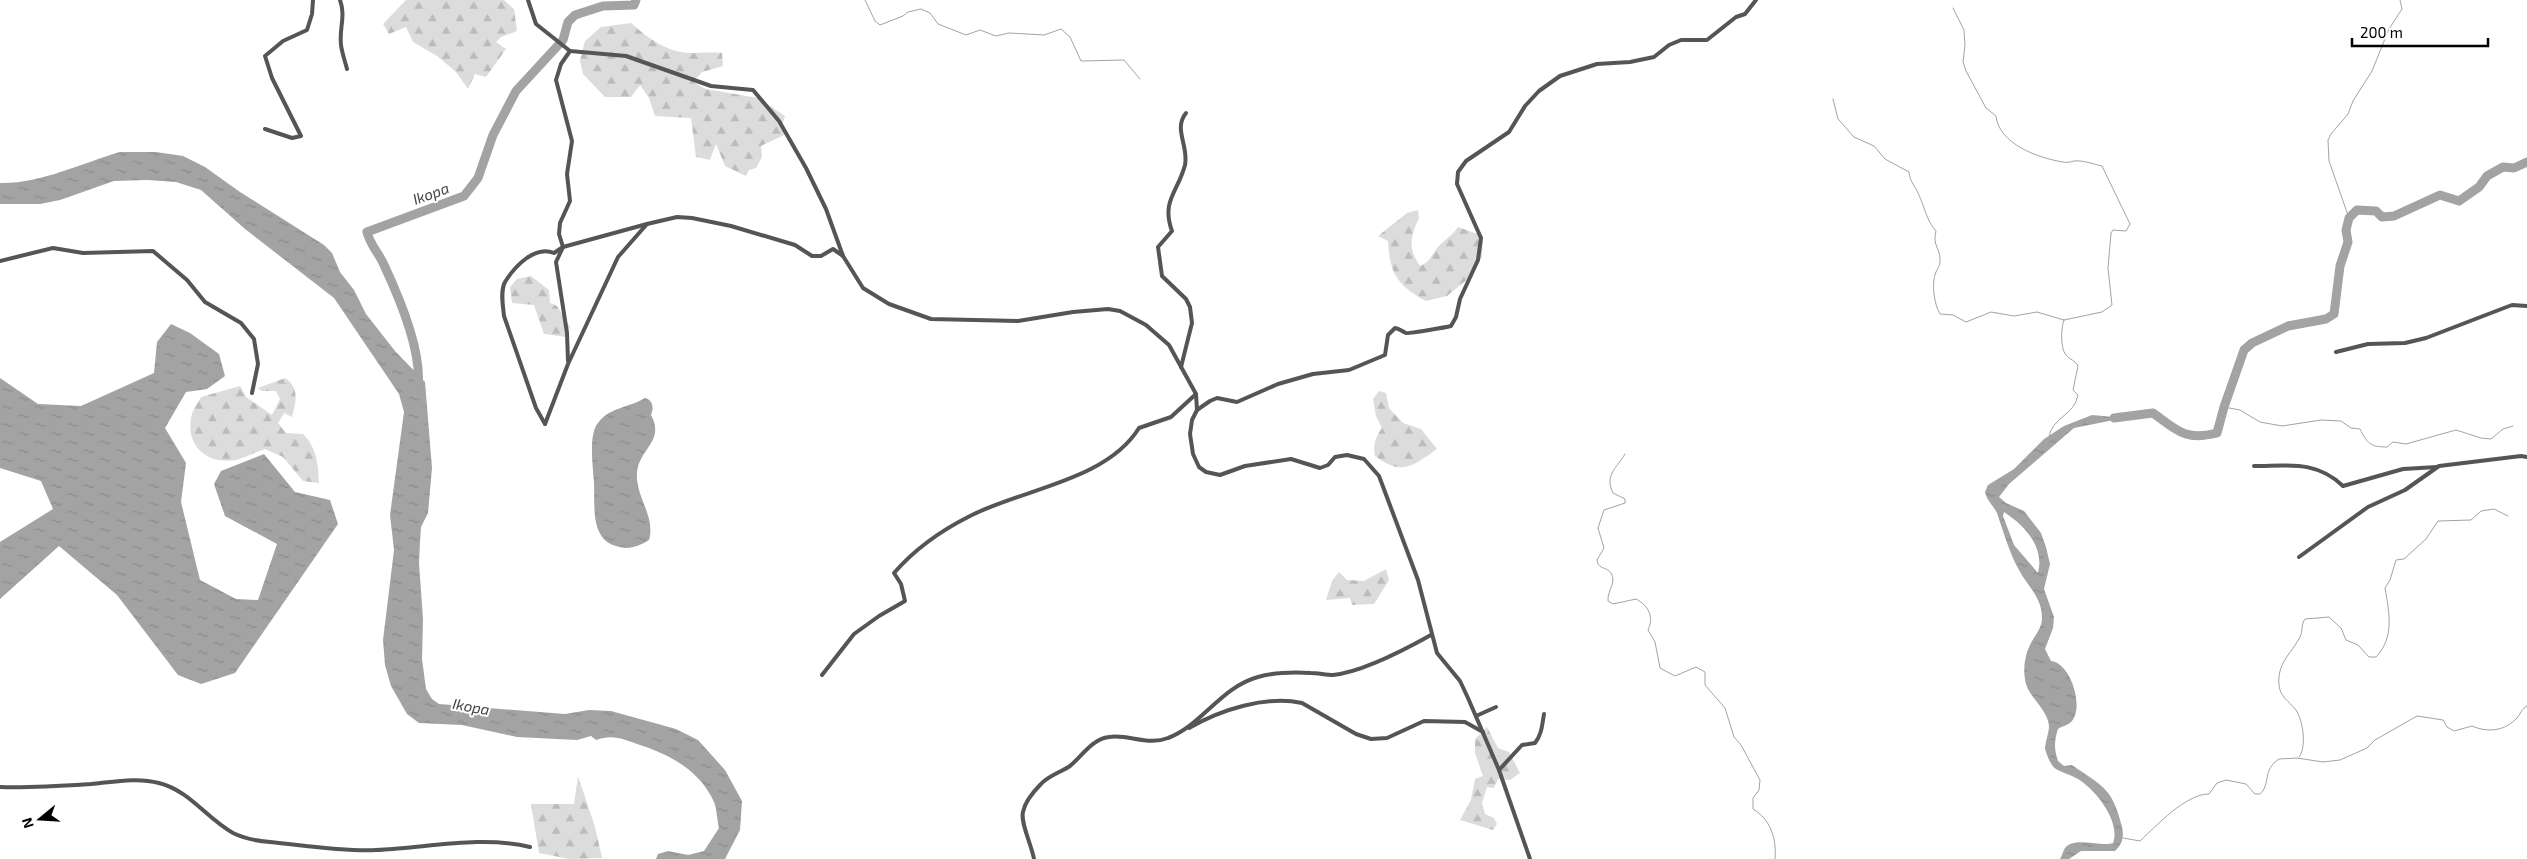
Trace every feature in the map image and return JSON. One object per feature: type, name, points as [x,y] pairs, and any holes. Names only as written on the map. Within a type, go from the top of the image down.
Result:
[{"type":"street","points":[[265,129],[292,138],[301,136],[272,78],[265,56],[283,41],[307,30],[312,14],[313,0]]},
{"type":"street","points":[[340,0],[344,20],[341,29],[341,45],[347,69]]},
{"type":"street","points":[[528,0],[536,24],[557,43],[570,51],[626,56],[711,86],[753,90],[779,121],[806,168],[826,209],[843,256],[864,288],[889,304],[931,319],[1018,321],[1072,312],[1108,309],[1120,311],[1146,325],[1169,345],[1196,394],[1197,410]]},
{"type":"street","points":[[1530,859],[1499,770],[1476,716],[1460,681],[1437,653],[1418,580],[1380,476],[1364,459],[1347,455],[1335,457],[1328,464],[1320,468],[1291,459],[1245,466],[1220,475],[1206,472],[1198,467],[1193,454],[1190,434],[1192,420],[1197,410],[1217,398],[1237,402],[1278,384],[1313,374],[1349,370],[1385,355],[1388,335],[1395,328],[1401,329],[1406,333],[1416,333],[1427,328],[1451,326],[1456,317],[1460,298],[1478,260],[1481,238],[1457,184],[1458,172],[1466,161],[1509,132],[1525,106],[1539,90],[1560,76],[1596,64],[1630,62],[1654,57],[1669,45],[1681,40],[1707,40],[1736,17],[1745,14],[1756,0]]},
{"type":"street","points":[[568,364],[567,333],[556,262],[563,247],[560,229],[570,201],[567,174],[572,141],[556,80],[561,64],[570,51]]},
{"type":"street","points":[[1181,367],[1192,323],[1190,307],[1186,299],[1162,276],[1158,247],[1172,231],[1168,218],[1168,206],[1185,166],[1186,153],[1180,124],[1186,113]]},
{"type":"street","points":[[647,224],[618,258],[568,364],[545,424],[530,391],[504,316],[502,301],[504,283],[535,252],[546,249],[554,253],[563,247],[647,224],[677,217],[692,218],[730,226],[795,245],[812,256],[821,256],[833,249],[843,256]]},
{"type":"street","points":[[0,261],[53,248],[83,253],[153,251],[187,280],[205,302],[241,323],[254,339],[258,364],[252,393]]},
{"type":"street","points":[[2336,352],[2368,344],[2404,343],[2440,334],[2450,327],[2478,320],[2504,308],[2527,306]]},
{"type":"street","points":[[822,674],[854,634],[879,616],[905,601],[901,584],[894,573],[909,556],[969,516],[1096,466],[1116,454],[1130,442],[1138,428],[1171,417],[1196,394]]},
{"type":"street","points":[[2254,466],[2312,467],[2330,474],[2342,486],[2403,469],[2527,457]]},
{"type":"street","points":[[2299,557],[2368,507],[2405,490],[2439,466]]},
{"type":"street","points":[[1183,732],[1225,695],[1244,682],[1258,677],[1291,672],[1333,675],[1390,656],[1431,635]]},
{"type":"street","points":[[1034,859],[1032,844],[1022,820],[1023,811],[1029,798],[1042,782],[1068,767],[1102,738],[1122,737],[1147,742],[1167,739],[1198,723],[1235,709],[1280,700],[1302,703],[1356,734],[1371,739],[1387,738],[1424,721],[1466,722],[1483,732]]},
{"type":"street","points":[[1476,716],[1496,707]]},
{"type":"street","points":[[1499,770],[1522,745],[1535,743],[1538,740],[1544,714]]},
{"type":"street","points":[[0,787],[34,789],[139,779],[159,783],[178,791],[196,802],[233,832],[248,839],[268,842],[373,851],[467,844],[515,843],[530,847]]},
{"type":"green space","points":[[406,0],[504,0],[514,9],[517,31],[501,37],[496,42],[506,49],[486,77],[475,74],[468,89],[456,72],[437,56],[413,42],[406,27],[389,34],[383,24]]},
{"type":"green space","points":[[631,23],[651,39],[673,50],[690,53],[722,53],[723,66],[702,72],[693,82],[706,89],[758,98],[785,116],[782,126],[784,135],[761,146],[762,157],[756,168],[749,170],[746,176],[725,166],[716,144],[710,160],[696,157],[691,118],[655,116],[649,98],[640,85],[631,97],[605,97],[583,74],[580,60],[585,41],[601,27]]},
{"type":"green space","points":[[1418,210],[1419,218],[1412,237],[1412,248],[1420,266],[1428,261],[1437,248],[1458,227],[1483,236],[1482,257],[1469,278],[1447,296],[1426,301],[1402,284],[1393,270],[1388,241],[1378,236],[1407,213]]},
{"type":"green space","points":[[531,276],[549,290],[550,303],[557,306],[570,327],[566,337],[544,334],[534,305],[512,303],[510,287],[517,279]]},
{"type":"green space","points":[[285,378],[290,382],[295,391],[295,406],[292,417],[284,413],[278,423],[286,433],[303,434],[308,439],[316,457],[319,483],[303,481],[283,457],[265,449],[236,460],[226,461],[216,460],[201,452],[192,438],[190,428],[191,418],[201,397],[240,386],[246,397],[272,415],[280,399],[276,391],[262,391],[258,388]]},
{"type":"green space","points":[[1379,391],[1386,393],[1389,408],[1403,423],[1421,429],[1437,449],[1406,467],[1392,466],[1375,456],[1375,441],[1382,428],[1376,416],[1373,399]]},
{"type":"green space","points":[[1386,569],[1389,580],[1374,604],[1352,605],[1350,598],[1326,600],[1332,581],[1339,572],[1347,580],[1364,581]]},
{"type":"green space","points":[[1487,727],[1498,748],[1509,752],[1520,773],[1510,780],[1498,779],[1494,788],[1487,787],[1482,803],[1485,814],[1494,818],[1497,824],[1493,830],[1460,820],[1471,800],[1475,779],[1483,776],[1475,753],[1475,739]]},
{"type":"green space","points":[[578,776],[595,827],[602,858],[570,859],[539,853],[531,804],[574,804]]},
{"type":"water","points":[[120,152],[156,152],[183,156],[205,167],[240,192],[324,245],[332,253],[340,272],[354,290],[366,314],[395,351],[425,382],[432,468],[428,513],[421,527],[419,563],[423,619],[422,659],[426,689],[432,699],[439,704],[565,714],[589,710],[611,711],[676,729],[698,740],[725,770],[742,801],[740,830],[725,859],[656,859],[658,854],[668,851],[688,855],[704,851],[719,828],[714,802],[701,781],[693,773],[663,754],[618,738],[608,737],[596,740],[591,736],[577,740],[517,737],[462,725],[419,723],[407,714],[391,686],[385,665],[383,640],[394,550],[390,515],[404,412],[399,394],[334,298],[245,229],[201,190],[176,182],[147,180],[114,181],[60,200],[40,204],[0,204],[0,183],[46,177]]},
{"type":"water","points":[[171,324],[190,333],[219,354],[225,376],[207,389],[186,392],[165,428],[186,463],[181,502],[200,580],[236,599],[258,600],[277,544],[225,516],[214,484],[221,471],[264,454],[295,492],[330,500],[338,524],[235,673],[201,684],[178,675],[117,595],[59,546],[0,599],[0,542],[53,509],[41,481],[0,468],[0,378],[38,404],[81,406],[154,373],[157,342]]},
{"type":"water","points":[[645,398],[652,405],[651,415],[655,424],[655,431],[654,438],[639,464],[637,481],[650,523],[649,540],[633,547],[625,548],[608,542],[598,529],[595,511],[593,438],[596,426],[606,415]]},
{"type":"water","points":[[2092,415],[2124,418],[2074,428],[2009,484],[1999,497],[2006,503],[2024,511],[2041,533],[2050,564],[2044,589],[2054,617],[2053,628],[2045,649],[2051,661],[2064,669],[2070,677],[2074,686],[2077,706],[2072,721],[2058,729],[2055,745],[2058,761],[2064,766],[2072,765],[2105,789],[2114,804],[2122,827],[2122,840],[2120,846],[2115,851],[2081,851],[2069,859],[2060,859],[2065,848],[2074,843],[2113,843],[2115,835],[2113,826],[2105,807],[2092,791],[2078,779],[2056,769],[2048,757],[2045,749],[2049,726],[2045,713],[2029,691],[2024,670],[2028,649],[2041,626],[2040,604],[2016,564],[1997,513],[1985,492],[1988,485],[2014,469],[2044,439],[2064,426]],"holes":[[[2004,512],[2019,523],[2036,546],[2039,563],[2038,573],[2014,545],[2003,516]]]},
{"type":"waterway","name":"Ikopa","points":[[418,386],[416,357],[408,324],[390,278],[367,232],[464,196],[478,178],[493,135],[516,91],[563,40],[568,22],[575,15],[603,6],[634,5],[636,0]]},
{"type":"waterway","points":[[865,0],[875,21],[880,25],[903,16],[908,12],[921,9],[930,13],[938,24],[966,35],[980,30],[996,36],[1009,33],[1044,35],[1061,29],[1070,37],[1081,61],[1124,60],[1140,79]]},
{"type":"waterway","points":[[2349,218],[2329,161],[2328,140],[2348,114],[2353,101],[2372,71],[2389,29],[2402,9],[2400,0]]},
{"type":"waterway","points":[[1953,8],[1964,30],[1963,62],[1966,71],[1986,108],[1996,116],[2004,134],[2021,148],[2042,157],[2064,162],[2081,161],[2102,166],[2130,224],[2126,231],[2113,230],[2111,233],[2108,268],[2112,305],[2102,312],[2064,320],[2062,343],[2066,355],[2078,366],[2073,390],[2078,395],[2076,402],[2054,425],[2049,437]]},
{"type":"waterway","points":[[1833,99],[1838,119],[1854,137],[1874,146],[1885,159],[1909,172],[1911,181],[1936,231],[1935,240],[1940,261],[1934,277],[1933,287],[1936,305],[1940,314],[1953,315],[1966,322],[1991,312],[2014,316],[2037,312],[2064,320]]},
{"type":"waterway","points":[[2114,418],[2153,413],[2182,433],[2197,436],[2217,433],[2244,350],[2252,343],[2288,326],[2326,319],[2334,314],[2340,266],[2348,242],[2346,230],[2349,218],[2357,210],[2376,211],[2382,217],[2394,216],[2440,195],[2459,201],[2479,187],[2487,176],[2503,167],[2514,168],[2527,162]]},
{"type":"waterway","points":[[2224,407],[2240,410],[2260,422],[2282,426],[2321,420],[2341,421],[2351,428],[2360,429],[2370,443],[2381,447],[2387,447],[2393,442],[2406,444],[2456,430],[2481,438],[2491,439],[2503,429],[2513,426]]},
{"type":"waterway","points":[[1625,454],[1613,472],[1610,481],[1613,493],[1625,499],[1625,503],[1604,510],[1598,528],[1604,548],[1597,560],[1598,564],[1610,571],[1613,576],[1608,601],[1613,604],[1636,599],[1647,608],[1650,616],[1648,630],[1655,642],[1660,668],[1675,676],[1696,667],[1705,672],[1705,685],[1725,708],[1734,737],[1741,745],[1760,780],[1759,790],[1753,798],[1753,809],[1764,818],[1771,830],[1775,844],[1775,859]]},
{"type":"waterway","points":[[2299,757],[2303,747],[2301,720],[2296,710],[2281,693],[2279,677],[2285,659],[2300,637],[2305,619],[2329,617],[2341,628],[2346,640],[2358,645],[2369,657],[2376,657],[2382,649],[2388,633],[2389,615],[2385,588],[2390,580],[2396,560],[2404,559],[2426,539],[2438,521],[2471,520],[2481,511],[2494,509],[2508,516]]},
{"type":"waterway","points":[[2123,838],[2140,841],[2172,812],[2191,799],[2209,794],[2217,783],[2226,780],[2246,784],[2255,794],[2260,794],[2265,786],[2270,768],[2279,759],[2297,758],[2323,762],[2340,760],[2367,748],[2375,740],[2417,716],[2443,720],[2447,727],[2454,731],[2472,726],[2484,730],[2502,728],[2517,718],[2527,706]]}]
